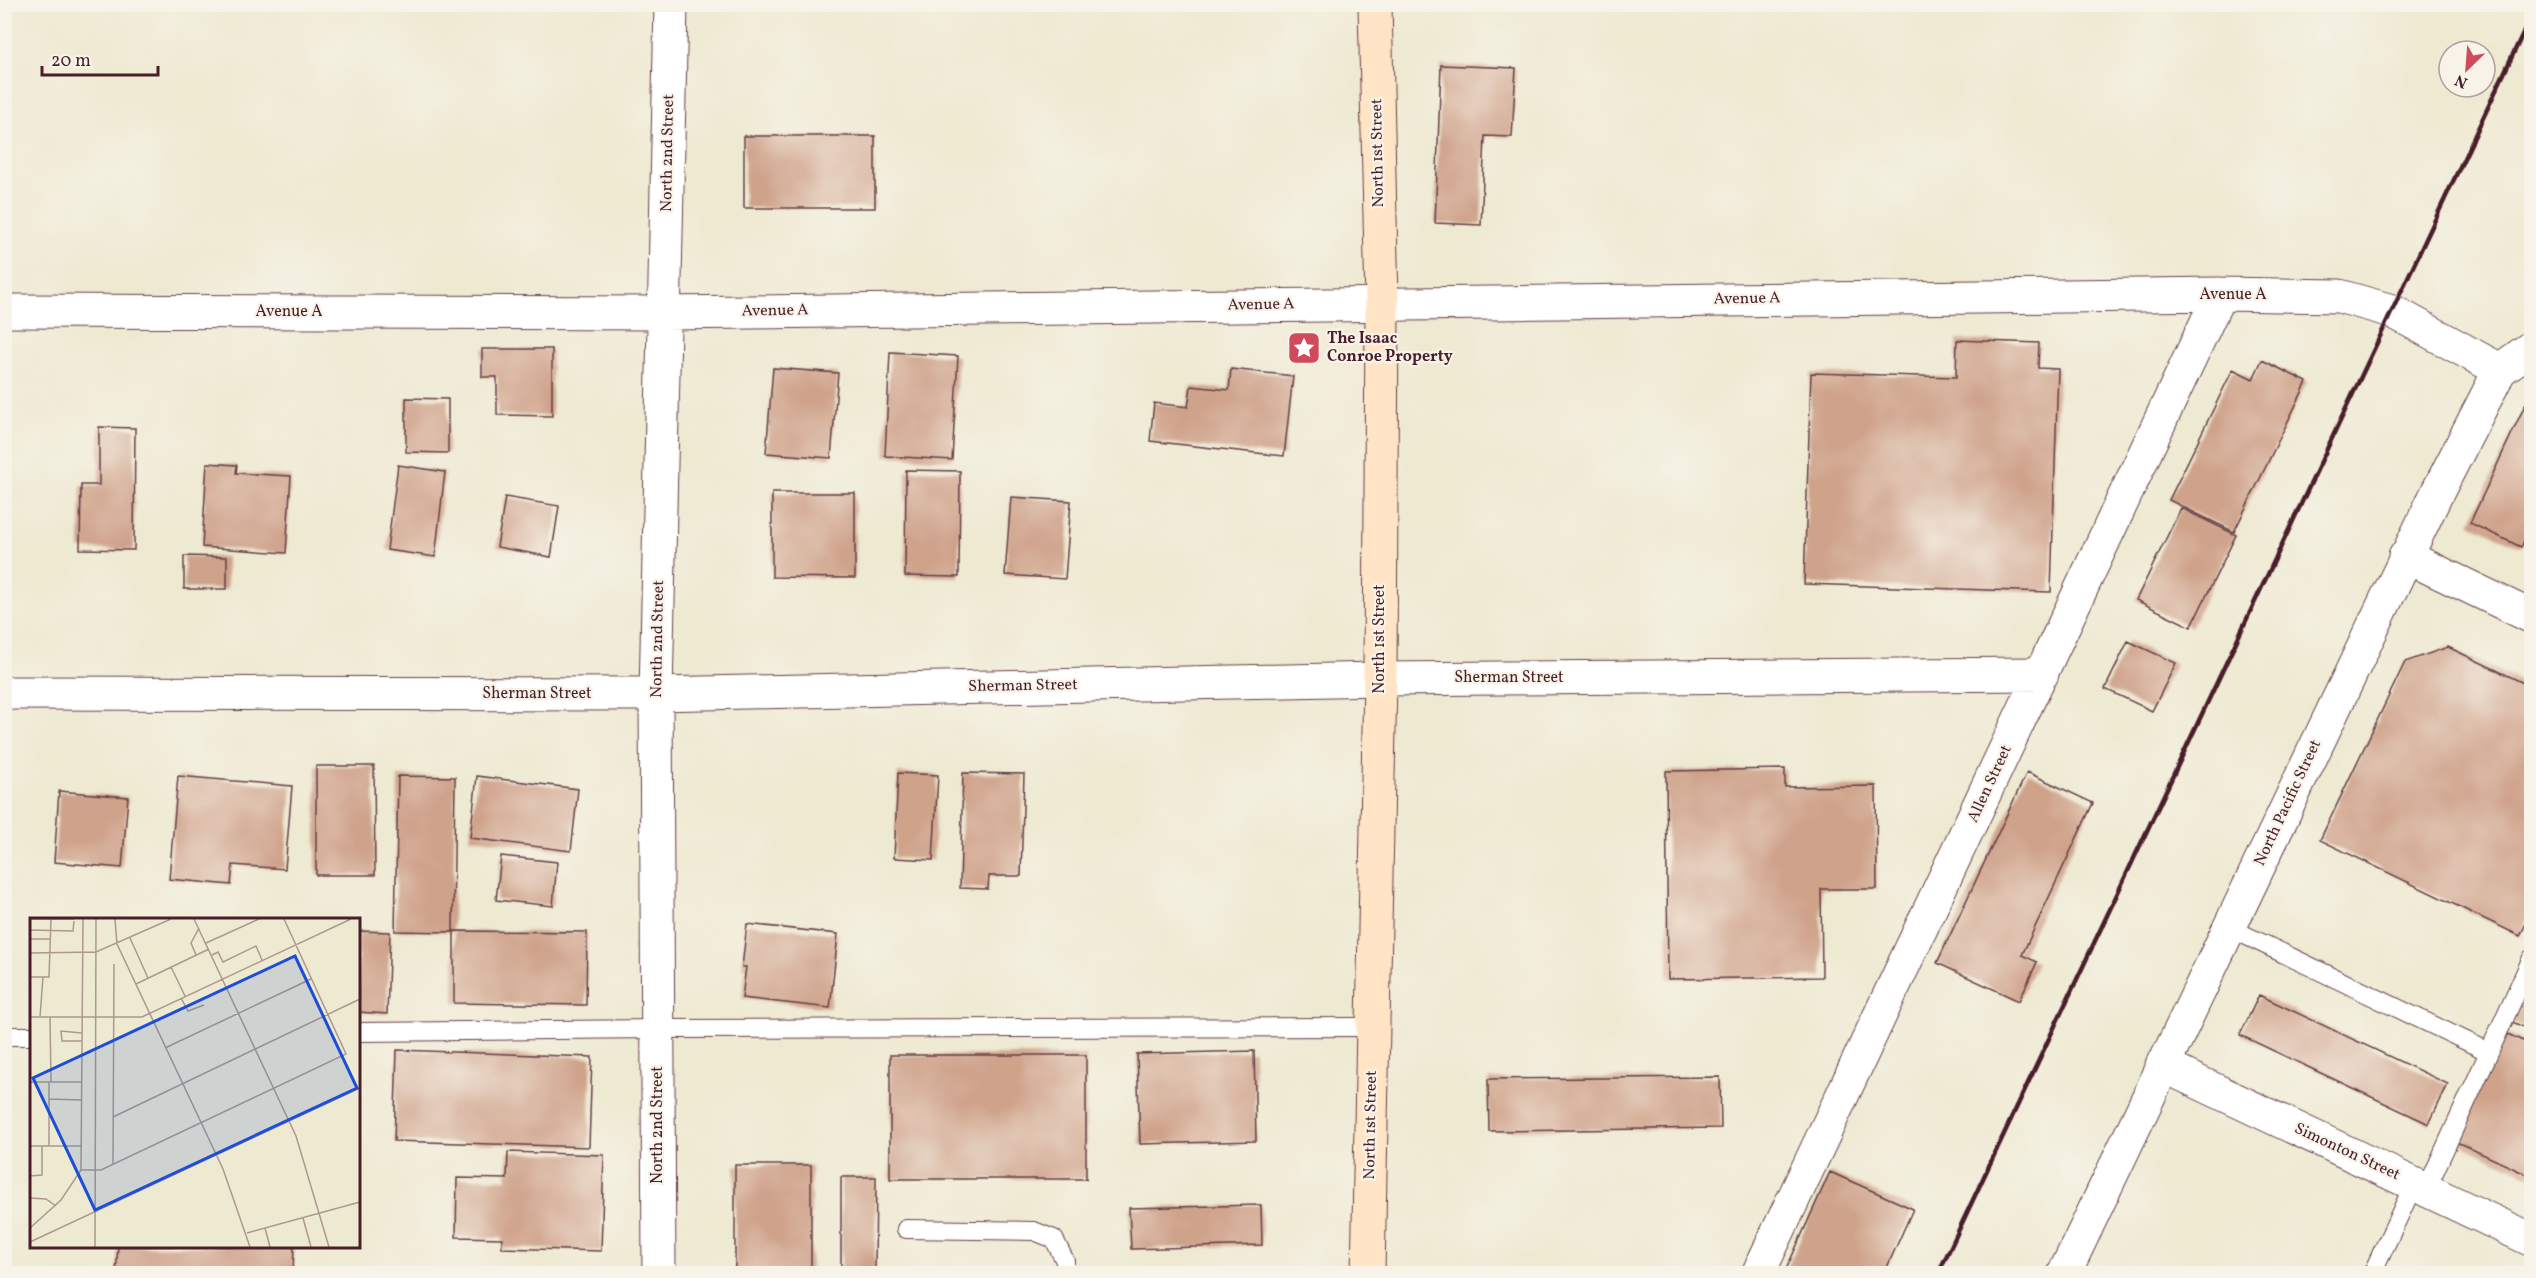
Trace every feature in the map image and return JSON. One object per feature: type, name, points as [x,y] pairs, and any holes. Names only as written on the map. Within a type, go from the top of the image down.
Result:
[{"type":"street","name":"North 2nd Street","points":[[659,1274],[656,694],[671,4]]},
{"type":"street","name":"North 1st Street","points":[[1368,1274],[1380,679],[1382,303],[1375,4]]},
{"type":"street","name":"Avenue A","points":[[4,311],[666,313],[2220,294],[2339,296],[2392,311],[2500,370]]},
{"type":"street","name":"Allen Street","points":[[1758,1274],[2220,294]]},
{"type":"street","name":"North Pacific Street","points":[[2064,1274],[2405,556],[2500,370],[2532,347]]},
{"type":"street","points":[[2405,556],[2532,617]]},
{"type":"street","name":"Sherman Street","points":[[4,693],[656,694],[1380,679],[2042,674]]},
{"type":"street","name":"Simonton Street","points":[[2162,1065],[2532,1240]]},
{"type":"lane","points":[[2229,927],[2489,1052]]},
{"type":"lane","points":[[2372,1274],[2420,1187],[2489,1052],[2532,958]]},
{"type":"lane","points":[[360,1032],[1374,1027]]},
{"type":"lane","points":[[4,1036],[30,1036]]},
{"type":"lane","points":[[906,1229],[1034,1231],[1054,1239],[1065,1261],[1065,1274]]},
{"type":"building","points":[[1441,65],[1516,68],[1512,137],[1485,136],[1481,225],[1435,223]]},
{"type":"building","points":[[744,136],[875,136],[875,208],[744,208]]},
{"type":"building","points":[[1957,340],[2039,343],[2038,368],[2058,369],[2051,592],[1804,584],[1811,373],[1956,377]]},
{"type":"building","points":[[482,349],[552,349],[552,416],[497,415],[497,377],[482,377]]},
{"type":"building","points":[[890,352],[958,356],[952,460],[885,456]]},
{"type":"building","points":[[2262,360],[2307,382],[2234,532],[2169,500],[2233,369],[2253,379]]},
{"type":"building","points":[[773,368],[838,373],[831,458],[766,453]]},
{"type":"building","points":[[1231,369],[1293,376],[1284,456],[1150,441],[1154,403],[1188,407],[1191,386],[1229,390]]},
{"type":"building","points":[[406,398],[448,399],[448,453],[406,452]]},
{"type":"building","points":[[2525,405],[2532,408],[2532,525],[2521,547],[2470,523]]},
{"type":"building","points":[[99,427],[135,428],[134,550],[80,549],[81,485],[99,485]]},
{"type":"building","points":[[207,463],[237,465],[236,473],[291,476],[286,553],[202,547]]},
{"type":"building","points":[[398,465],[445,472],[435,557],[387,550]]},
{"type":"building","points":[[906,470],[960,471],[959,577],[905,576]]},
{"type":"building","points":[[772,493],[855,493],[855,578],[772,577]]},
{"type":"building","points":[[505,497],[559,506],[551,557],[497,547]]},
{"type":"building","points":[[1011,497],[1071,501],[1065,579],[1005,575]]},
{"type":"building","points":[[2181,508],[2236,535],[2191,627],[2136,600]]},
{"type":"building","points":[[184,556],[227,557],[227,589],[184,589]]},
{"type":"building","points":[[2128,641],[2176,663],[2152,711],[2105,689]]},
{"type":"building","points":[[2448,647],[2532,687],[2532,911],[2520,936],[2320,840],[2405,662]]},
{"type":"building","points":[[316,766],[374,766],[375,875],[316,875]]},
{"type":"building","points":[[1785,769],[1785,787],[1876,786],[1877,889],[1821,889],[1822,977],[1668,979],[1666,771]]},
{"type":"building","points":[[2027,772],[2093,803],[2022,955],[2037,962],[2019,1001],[1937,963]]},
{"type":"building","points":[[898,773],[938,775],[933,860],[894,858]]},
{"type":"building","points":[[963,773],[1024,774],[1021,876],[989,876],[988,889],[960,888]]},
{"type":"building","points":[[178,776],[292,786],[285,869],[233,865],[231,885],[169,879]]},
{"type":"building","points":[[398,776],[455,777],[453,932],[395,931]]},
{"type":"building","points":[[477,776],[578,789],[571,851],[470,838]]},
{"type":"building","points":[[59,791],[128,797],[122,868],[54,862]]},
{"type":"building","points":[[501,856],[557,862],[553,906],[496,900]]},
{"type":"building","points":[[747,924],[838,934],[830,1008],[742,998],[746,967],[742,967]]},
{"type":"building","points":[[360,931],[390,932],[387,1014],[360,1012]]},
{"type":"building","points":[[454,931],[587,932],[586,1005],[454,1003]]},
{"type":"building","points":[[2532,972],[2532,1031],[2508,1020]]},
{"type":"building","points":[[2259,995],[2448,1084],[2429,1124],[2240,1035]]},
{"type":"building","points":[[2503,1032],[2532,1045],[2532,1177],[2452,1140]]},
{"type":"building","points":[[397,1050],[592,1057],[589,1147],[394,1141]]},
{"type":"building","points":[[1254,1051],[1256,1141],[1140,1144],[1137,1054]]},
{"type":"building","points":[[890,1055],[1086,1055],[1086,1179],[890,1179]]},
{"type":"building","points":[[1720,1077],[1721,1128],[1489,1131],[1488,1079]]},
{"type":"building","points":[[508,1152],[604,1155],[601,1251],[502,1248],[502,1238],[456,1237],[457,1178],[507,1179]]},
{"type":"building","points":[[735,1165],[811,1165],[811,1271],[735,1270]]},
{"type":"building","points":[[1830,1172],[1913,1209],[1884,1274],[1784,1274]]},
{"type":"building","points":[[841,1177],[876,1177],[875,1270],[841,1270]]},
{"type":"building","points":[[1261,1205],[1262,1245],[1131,1249],[1129,1208]]},
{"type":"building","points":[[118,1248],[294,1248],[293,1274],[116,1274]]},
{"type":"railway","points":[[1938,1274],[2532,14]]},
{"type":"place","name":"The Isaac Conroe Property","points":[[1304,348]]}]
